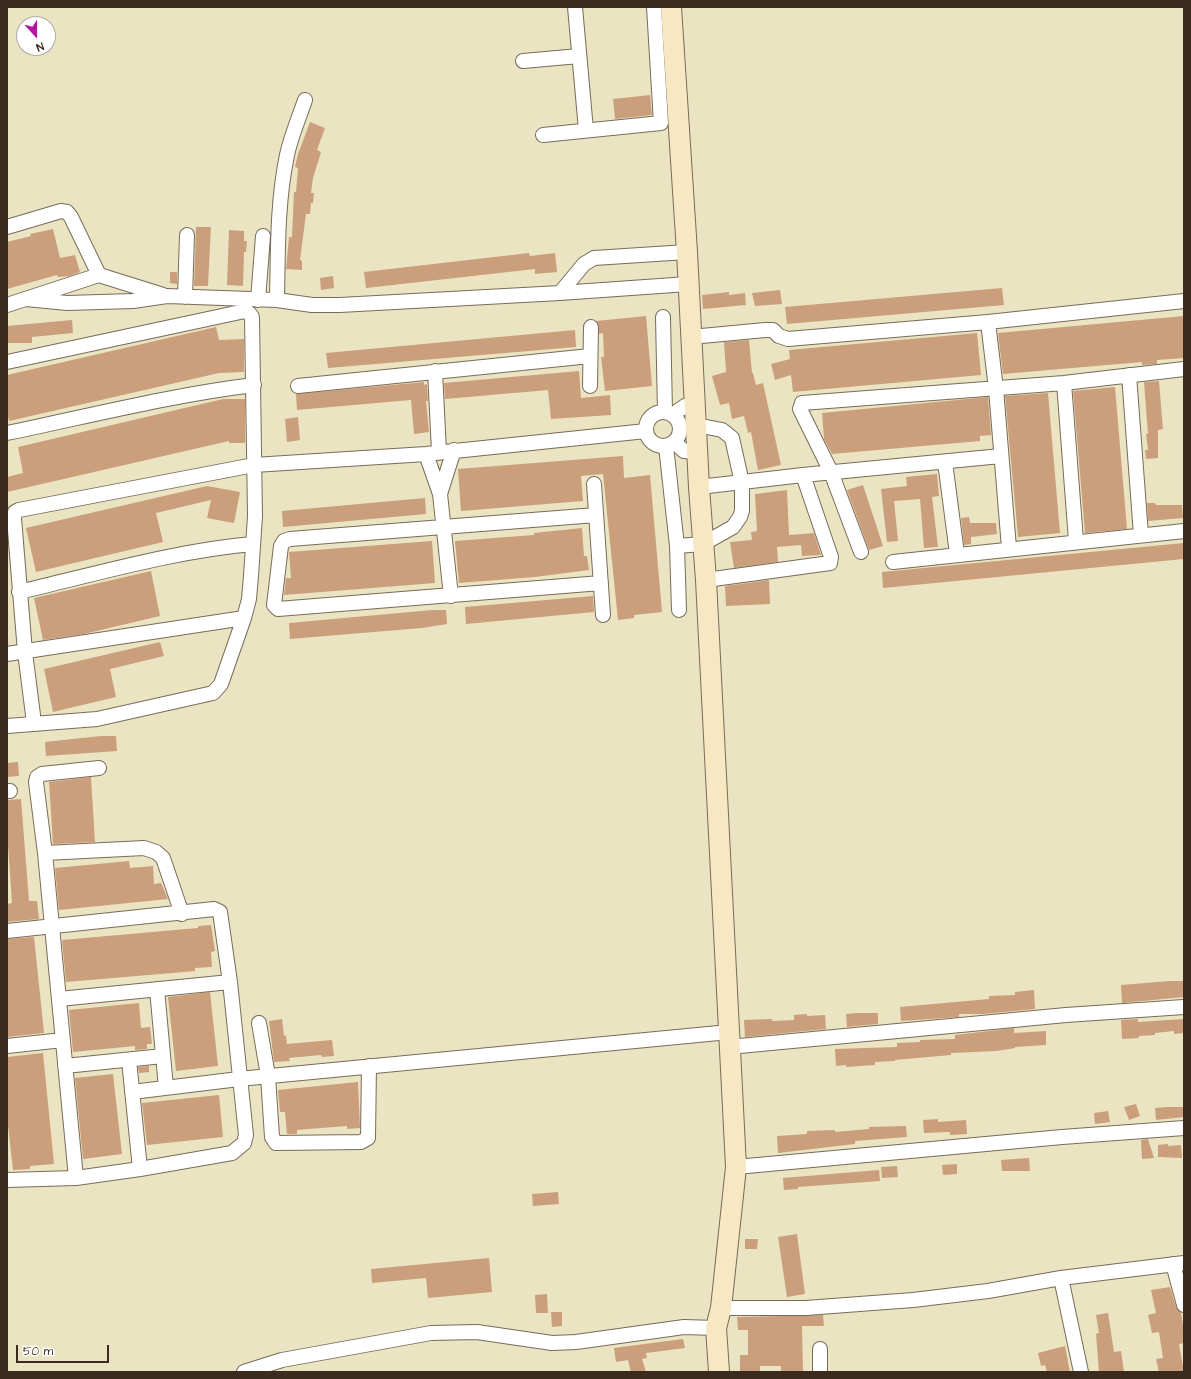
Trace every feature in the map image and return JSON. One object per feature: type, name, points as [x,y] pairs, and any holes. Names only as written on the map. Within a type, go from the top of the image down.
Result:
[{"type":"street","points":[[575,7],[586,130]]},
{"type":"street","points":[[654,7],[687,252],[699,487],[706,580],[736,1167],[721,1308],[716,1328],[719,1372]]},
{"type":"street","points":[[670,122],[671,7]]},
{"type":"street","points":[[523,61],[579,56]]},
{"type":"street","points":[[277,300],[280,210],[287,155],[305,100]]},
{"type":"street","points":[[543,135],[670,122]]},
{"type":"street","points":[[7,227],[61,210],[67,212],[71,217],[99,275]]},
{"type":"street","points":[[185,297],[187,235]]},
{"type":"street","points":[[258,300],[263,236]]},
{"type":"street","points":[[560,293],[584,264],[594,258],[687,252]]},
{"type":"street","points":[[7,305],[99,275],[167,296]]},
{"type":"street","points":[[26,299],[67,303],[133,301],[167,296],[277,300],[312,305],[340,305],[560,293],[688,284]]},
{"type":"street","points":[[691,337],[773,330],[779,336],[788,339],[988,322],[1184,301]]},
{"type":"street","points":[[7,362],[245,311],[252,317],[254,386],[259,465],[249,599],[221,684],[213,692],[97,719],[7,726]]},
{"type":"street","points":[[663,317],[668,413]]},
{"type":"street","points":[[988,322],[996,389],[1009,548]]},
{"type":"street","points":[[590,386],[591,327]]},
{"type":"street","points":[[298,386],[590,356]]},
{"type":"street","points":[[706,580],[830,563],[831,557],[816,474],[800,409],[802,403],[1064,383],[1184,369]]},
{"type":"street","points":[[435,371],[433,453],[440,494],[451,596]]},
{"type":"street","points":[[1129,375],[1141,535]]},
{"type":"street","points":[[1064,383],[1076,541]]},
{"type":"street","points":[[7,433],[174,399],[254,386]]},
{"type":"street","points":[[668,413],[685,406],[695,406]]},
{"type":"street","points":[[670,444],[679,436],[680,428],[678,420],[668,413],[659,412],[649,419],[646,431],[648,438],[652,443],[670,444],[684,450],[697,452]]},
{"type":"street","points":[[677,546],[703,544],[733,527],[742,511],[742,483],[732,438],[722,430],[696,425]]},
{"type":"street","points":[[34,723],[19,592],[14,518],[15,512],[19,510],[278,462],[433,453],[646,431]]},
{"type":"street","points":[[670,444],[677,546],[679,610]]},
{"type":"street","points":[[440,494],[454,450]]},
{"type":"street","points":[[699,487],[1001,456]]},
{"type":"street","points":[[945,462],[957,554]]},
{"type":"street","points":[[816,474],[861,552]]},
{"type":"street","points":[[594,484],[604,615]]},
{"type":"street","points":[[596,515],[284,541],[281,546],[274,604],[278,609],[601,583]]},
{"type":"street","points":[[892,562],[1009,548],[1184,531]]},
{"type":"street","points":[[19,592],[146,562],[230,546],[252,544]]},
{"type":"street","points":[[7,654],[244,618]]},
{"type":"street","points":[[76,1178],[45,853],[36,779],[42,774],[99,768]]},
{"type":"street","points":[[45,853],[144,848],[156,852],[163,858],[182,914]]},
{"type":"street","points":[[7,931],[182,914],[214,909],[220,912],[243,1078],[246,1135],[244,1143],[232,1153],[140,1169],[76,1178],[7,1180]]},
{"type":"street","points":[[59,999],[230,982]]},
{"type":"street","points":[[157,990],[166,1088]]},
{"type":"street","points":[[132,1092],[243,1078],[369,1066],[1184,1007]]},
{"type":"street","points":[[260,1022],[264,1076],[272,1137],[276,1143],[361,1142],[368,1138],[369,1066]]},
{"type":"street","points":[[7,1046],[63,1040]]},
{"type":"street","points":[[65,1066],[163,1056]]},
{"type":"street","points":[[129,1060],[140,1169]]},
{"type":"street","points":[[736,1167],[1062,1137],[1184,1128]]},
{"type":"street","points":[[721,1308],[806,1308],[913,1300],[988,1291],[1061,1278],[1179,1264],[1184,1305]]},
{"type":"street","points":[[1061,1278],[1080,1372]]},
{"type":"street","points":[[244,1372],[282,1360],[431,1333],[477,1332],[552,1343],[576,1342],[678,1328],[716,1328]]},
{"type":"street","points":[[820,1349],[820,1372]]},
{"type":"building","points":[[650,95],[652,115],[615,119],[613,99]]},
{"type":"building","points":[[310,122],[325,128],[317,150],[321,152],[313,178],[311,193],[314,193],[313,203],[311,203],[310,214],[306,214],[300,260],[302,261],[302,270],[286,269],[289,237],[292,237],[294,192],[296,192],[298,168],[295,167],[298,154]]},
{"type":"building","points":[[196,227],[211,227],[208,286],[194,286]]},
{"type":"building","points":[[53,229],[60,258],[75,255],[80,272],[70,276],[58,277],[57,275],[7,289],[7,242],[31,236],[30,234]]},
{"type":"building","points":[[229,230],[244,231],[244,241],[247,241],[246,252],[244,252],[243,286],[227,285]]},
{"type":"building","points":[[529,253],[530,256],[555,253],[557,272],[535,274],[535,269],[366,288],[364,272]]},
{"type":"building","points":[[170,272],[177,272],[177,284],[170,283]]},
{"type":"building","points":[[333,276],[334,288],[321,290],[320,278]]},
{"type":"building","points":[[1002,288],[1004,305],[787,324],[785,307]]},
{"type":"building","points":[[780,290],[782,304],[755,306],[752,293]]},
{"type":"building","points":[[729,292],[729,295],[745,293],[746,305],[703,309],[702,295]]},
{"type":"building","points":[[646,316],[652,386],[605,391],[601,357],[604,357],[603,333],[599,334],[599,327],[596,321]]},
{"type":"building","points":[[1184,316],[1184,358],[1157,360],[1157,364],[1142,365],[1142,362],[1003,374],[998,333]]},
{"type":"building","points":[[72,320],[73,333],[32,337],[32,343],[7,343],[7,326]]},
{"type":"building","points":[[216,327],[219,340],[244,339],[244,372],[219,373],[9,421],[7,411],[7,375]]},
{"type":"building","points":[[575,330],[576,347],[328,368],[326,353]]},
{"type":"building","points":[[977,333],[981,375],[793,392],[791,375],[775,380],[771,364],[790,359],[789,350]]},
{"type":"building","points":[[749,340],[752,373],[756,385],[763,383],[781,465],[758,470],[751,432],[748,433],[744,416],[732,419],[729,403],[720,405],[712,376],[726,372],[724,342]]},
{"type":"building","points":[[579,371],[581,398],[610,395],[611,415],[551,419],[548,390],[445,399],[444,383]]},
{"type":"building","points":[[1159,381],[1163,429],[1158,430],[1158,458],[1146,459],[1145,450],[1148,450],[1146,434],[1148,434],[1144,382]]},
{"type":"building","points":[[424,382],[424,385],[427,384],[428,401],[426,401],[429,432],[414,434],[411,400],[297,410],[296,394]]},
{"type":"building","points":[[1115,387],[1127,529],[1085,533],[1073,391]]},
{"type":"building","points":[[1048,393],[1060,533],[1018,537],[1005,396]]},
{"type":"building","points":[[988,397],[991,435],[980,436],[980,441],[832,454],[824,439],[822,413]]},
{"type":"building","points":[[223,399],[245,399],[245,443],[229,443],[229,441],[7,492],[7,477],[23,473],[18,447]]},
{"type":"building","points":[[298,417],[300,440],[287,442],[285,419]]},
{"type":"building","points":[[623,456],[624,478],[650,475],[662,612],[634,615],[634,618],[618,620],[603,474],[581,476],[583,501],[461,511],[458,469]]},
{"type":"building","points":[[937,474],[939,496],[932,497],[938,547],[924,548],[920,499],[894,501],[898,541],[887,542],[881,489],[907,486],[906,477]]},
{"type":"building","points":[[863,485],[883,546],[869,550],[847,490]]},
{"type":"building","points":[[207,486],[240,492],[234,523],[207,518],[211,500],[156,513],[163,542],[36,572],[26,528]]},
{"type":"building","points":[[787,490],[789,535],[814,533],[821,555],[802,556],[801,545],[777,547],[778,562],[734,568],[730,542],[752,540],[751,532],[757,531],[755,494]]},
{"type":"building","points":[[425,498],[426,514],[283,527],[282,511]]},
{"type":"building","points":[[1147,503],[1155,503],[1156,505],[1182,505],[1183,518],[1148,521]]},
{"type":"building","points":[[969,517],[970,523],[996,523],[997,534],[971,537],[971,544],[964,545],[961,518]]},
{"type":"building","points":[[582,528],[584,556],[587,556],[589,570],[535,577],[459,583],[455,541],[534,535],[534,533]]},
{"type":"building","points":[[432,541],[435,583],[284,595],[286,578],[291,578],[289,552]]},
{"type":"building","points":[[1184,543],[1184,559],[883,588],[882,572]]},
{"type":"building","points":[[151,571],[160,616],[84,634],[43,640],[34,598]]},
{"type":"building","points":[[769,580],[770,604],[726,606],[725,586]]},
{"type":"building","points":[[593,596],[594,612],[466,624],[465,607]]},
{"type":"building","points":[[446,610],[447,624],[422,628],[290,639],[289,623]]},
{"type":"building","points":[[160,642],[164,656],[110,669],[116,697],[53,712],[44,669]]},
{"type":"building","points":[[101,736],[116,736],[117,751],[46,756],[45,742]]},
{"type":"building","points":[[18,762],[19,776],[7,777],[7,763]]},
{"type":"building","points":[[91,777],[95,842],[53,844],[49,782]]},
{"type":"building","points":[[21,799],[29,901],[37,901],[39,919],[7,922],[7,904],[12,903],[7,830],[7,800]]},
{"type":"building","points":[[129,861],[130,868],[153,866],[154,884],[161,883],[168,899],[59,910],[55,868]]},
{"type":"building","points":[[211,925],[215,951],[211,952],[212,967],[195,968],[195,971],[66,982],[62,940],[198,928],[198,926]]},
{"type":"building","points":[[34,937],[44,1033],[7,1037],[7,939]]},
{"type":"building","points":[[1184,981],[1184,997],[1122,1003],[1121,985]]},
{"type":"building","points":[[1034,990],[1035,1009],[984,1014],[959,1014],[959,1017],[901,1021],[900,1007],[989,999],[989,996],[1015,995],[1015,992]]},
{"type":"building","points":[[210,992],[218,1066],[176,1071],[168,997]]},
{"type":"building","points":[[139,1003],[141,1028],[150,1027],[152,1044],[147,1044],[147,1049],[135,1050],[135,1046],[73,1052],[69,1010]]},
{"type":"building","points":[[878,1013],[878,1024],[847,1027],[846,1014]]},
{"type":"building","points":[[807,1014],[807,1016],[825,1015],[826,1029],[745,1037],[744,1020],[794,1020],[794,1015]]},
{"type":"building","points":[[282,1019],[284,1036],[286,1035],[287,1044],[332,1040],[334,1056],[322,1057],[321,1055],[289,1058],[290,1061],[274,1062],[269,1021]]},
{"type":"building","points":[[1138,1019],[1138,1022],[1184,1019],[1184,1033],[1174,1034],[1174,1031],[1155,1033],[1155,1035],[1139,1036],[1139,1038],[1122,1039],[1121,1020]]},
{"type":"building","points":[[1014,1028],[1014,1033],[1046,1031],[1046,1045],[1015,1047],[997,1051],[951,1053],[951,1055],[875,1062],[875,1065],[846,1067],[846,1065],[836,1066],[835,1049],[897,1047],[897,1043],[920,1042],[920,1040],[955,1039],[955,1035]]},
{"type":"building","points":[[43,1053],[54,1164],[30,1166],[30,1169],[13,1170],[7,1117],[7,1057]]},
{"type":"building","points":[[149,1066],[149,1072],[139,1073],[138,1067]]},
{"type":"building","points":[[113,1074],[122,1154],[83,1159],[75,1078]]},
{"type":"building","points":[[358,1082],[360,1128],[347,1129],[347,1126],[321,1128],[297,1130],[297,1134],[287,1134],[285,1112],[280,1112],[278,1090]]},
{"type":"building","points":[[219,1095],[223,1137],[147,1145],[142,1103]]},
{"type":"building","points":[[1136,1104],[1140,1116],[1129,1120],[1124,1107]]},
{"type":"building","points":[[1184,1107],[1184,1117],[1156,1120],[1155,1108]]},
{"type":"building","points":[[1108,1111],[1110,1122],[1095,1124],[1094,1113]]},
{"type":"building","points":[[938,1119],[938,1122],[966,1120],[967,1134],[950,1135],[950,1132],[924,1133],[923,1120]]},
{"type":"building","points":[[906,1126],[907,1137],[855,1141],[855,1144],[778,1153],[777,1136],[807,1134],[807,1131],[835,1130],[835,1132],[869,1129],[869,1127]]},
{"type":"building","points":[[1148,1139],[1154,1158],[1142,1159],[1141,1140]]},
{"type":"building","points":[[1168,1144],[1168,1146],[1181,1145],[1182,1158],[1158,1157],[1158,1145]]},
{"type":"building","points":[[1029,1158],[1030,1171],[1002,1171],[1001,1160]]},
{"type":"building","points":[[957,1164],[957,1174],[943,1175],[942,1165]]},
{"type":"building","points":[[897,1166],[898,1177],[882,1178],[881,1167]]},
{"type":"building","points":[[879,1170],[880,1181],[798,1187],[798,1189],[784,1190],[783,1178]]},
{"type":"building","points":[[558,1192],[559,1204],[533,1206],[532,1194]]},
{"type":"building","points":[[797,1234],[805,1294],[787,1297],[778,1237]]},
{"type":"building","points":[[745,1239],[758,1239],[757,1249],[745,1249]]},
{"type":"building","points":[[489,1258],[492,1292],[428,1298],[426,1278],[372,1283],[371,1269]]},
{"type":"building","points":[[1170,1287],[1176,1307],[1181,1313],[1184,1331],[1184,1343],[1179,1344],[1184,1372],[1159,1372],[1156,1359],[1163,1358],[1159,1332],[1152,1333],[1148,1315],[1156,1313],[1151,1290]]},
{"type":"building","points":[[547,1294],[548,1313],[536,1313],[535,1295]]},
{"type":"building","points":[[551,1312],[562,1312],[562,1326],[552,1327]]},
{"type":"building","points":[[1108,1313],[1114,1352],[1121,1351],[1124,1372],[1099,1372],[1096,1334],[1099,1333],[1096,1315]]},
{"type":"building","points":[[823,1315],[824,1326],[802,1326],[803,1371],[781,1371],[781,1366],[760,1366],[760,1372],[740,1372],[740,1355],[748,1355],[748,1330],[738,1330],[737,1317]]},
{"type":"building","points":[[683,1339],[685,1348],[646,1353],[647,1358],[642,1359],[646,1372],[631,1372],[628,1360],[616,1362],[614,1348]]},
{"type":"building","points":[[1065,1346],[1070,1372],[1047,1372],[1045,1365],[1041,1366],[1038,1353]]}]
